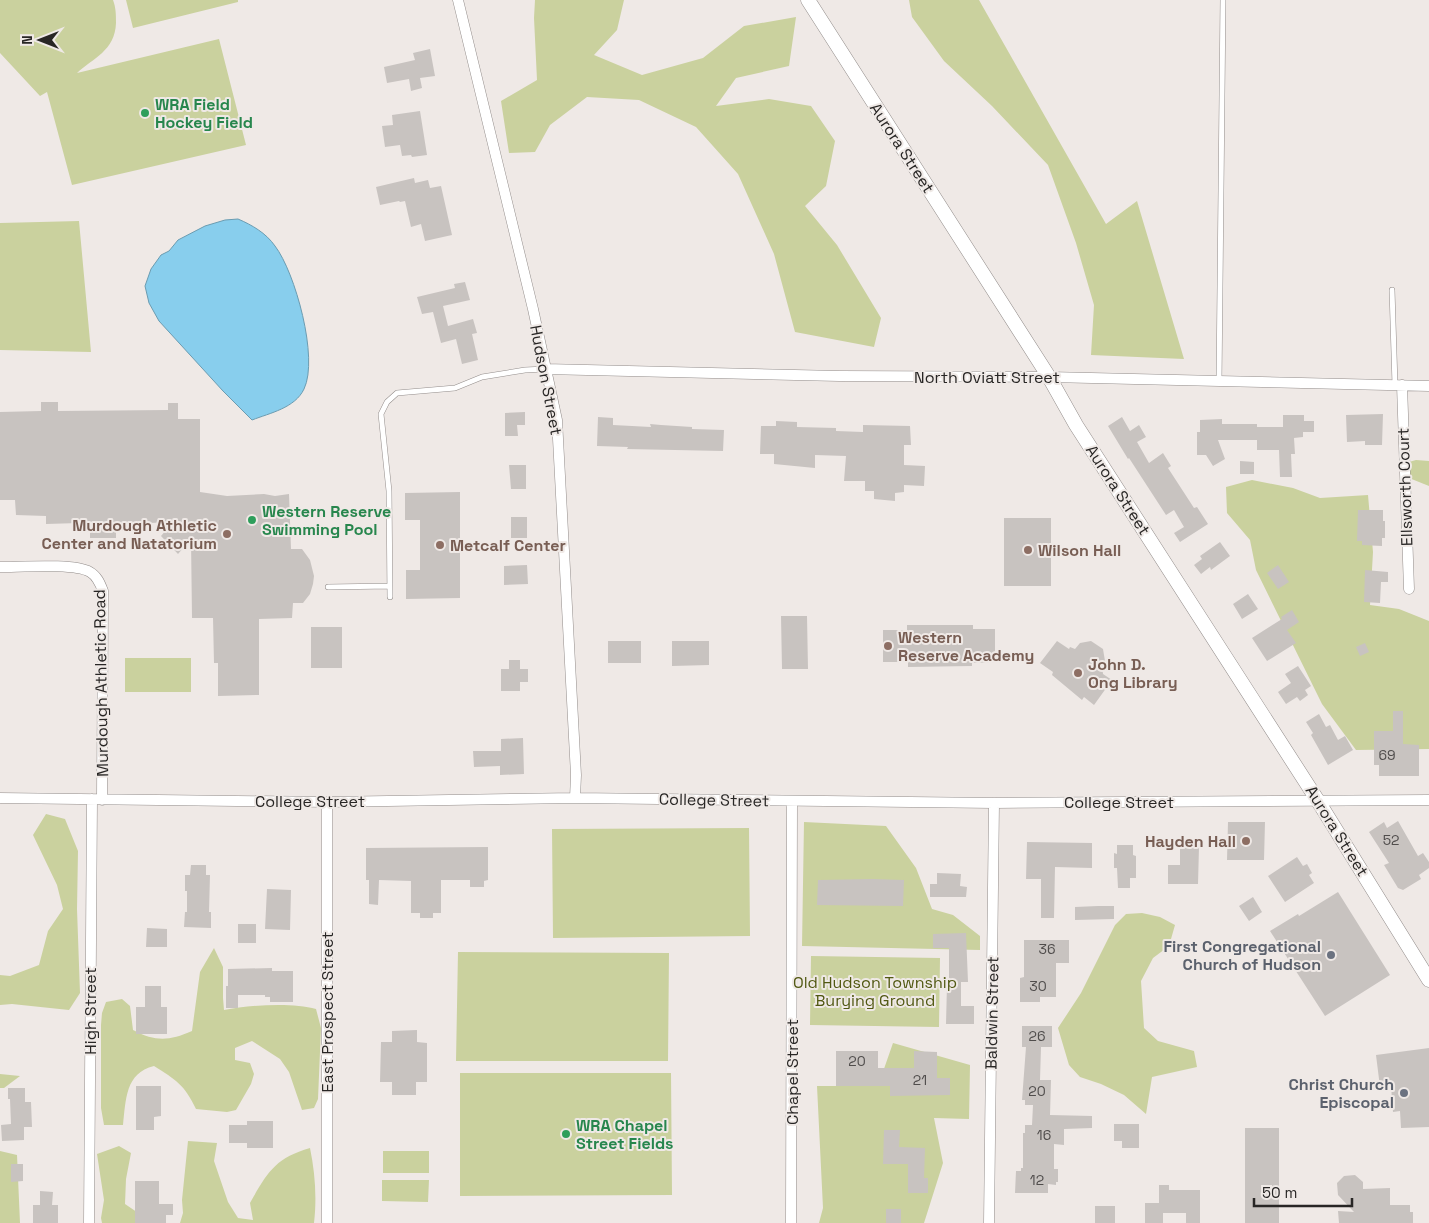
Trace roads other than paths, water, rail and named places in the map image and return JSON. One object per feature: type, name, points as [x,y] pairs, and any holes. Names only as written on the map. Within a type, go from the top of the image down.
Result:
[{"type":"street","name":"Hudson Street","points":[[458,0],[557,420],[576,775],[575,798]]},
{"type":"street","name":"Aurora Street","points":[[808,0],[1049,377],[1076,425],[1318,801],[1429,980]]},
{"type":"street","name":"North Oviatt Street","points":[[545,368],[839,376],[1049,377],[1429,386]]},
{"type":"street","name":"Ellsworth Court","points":[[1398,385],[1409,589]]},
{"type":"street","name":"Murdough Athletic Road","points":[[0,567],[78,567],[91,572],[100,581],[103,591],[97,800]]},
{"type":"street","name":"College Street","points":[[0,798],[327,802],[575,798],[994,803],[1429,800]]},
{"type":"street","name":"High Street","points":[[89,1223],[97,800]]},
{"type":"street","name":"Chapel Street","points":[[791,1223],[792,801]]},
{"type":"street","name":"East Prospect Street","points":[[327,802],[328,1223]]},
{"type":"street","name":"Baldwin Street","points":[[989,1223],[994,803]]},
{"type":"lane","points":[[1219,382],[1223,0]]},
{"type":"lane","points":[[1392,290],[1398,385]]},
{"type":"lane","points":[[390,597],[389,491],[381,414],[387,402],[397,393],[455,388],[482,377],[545,368]]},
{"type":"lane","points":[[328,587],[390,586]]},
{"type":"water","points":[[238,219],[263,233],[283,258],[303,316],[309,357],[308,375],[300,396],[281,409],[252,420],[159,321],[149,303],[145,286],[151,269],[161,255],[169,251],[178,240],[205,226],[225,220]]},
{"type":"place","name":"WRA Field Hockey Field","points":[[145,113]]},
{"type":"place","name":"Western Reserve Swimming Pool","points":[[252,520]]},
{"type":"place","name":"Murdough Athletic Center and Natatorium","points":[[227,534]]},
{"type":"place","name":"Metcalf Center","points":[[440,545]]},
{"type":"place","name":"Wilson Hall","points":[[1028,550]]},
{"type":"place","name":"Western Reserve Academy","points":[[888,646]]},
{"type":"place","name":"John D. Ong Library","points":[[1078,673]]},
{"type":"place","name":"Hayden Hall","points":[[1246,841]]},
{"type":"place","name":"First Congregational Church of Hudson","points":[[1331,955]]},
{"type":"place","name":"Christ Church Episcopal","points":[[1404,1093]]},
{"type":"place","name":"WRA Chapel Street Fields","points":[[566,1134]]},
{"type":"park label","name":"Old Hudson Township Burying Ground","points":[[875,991]]}]
